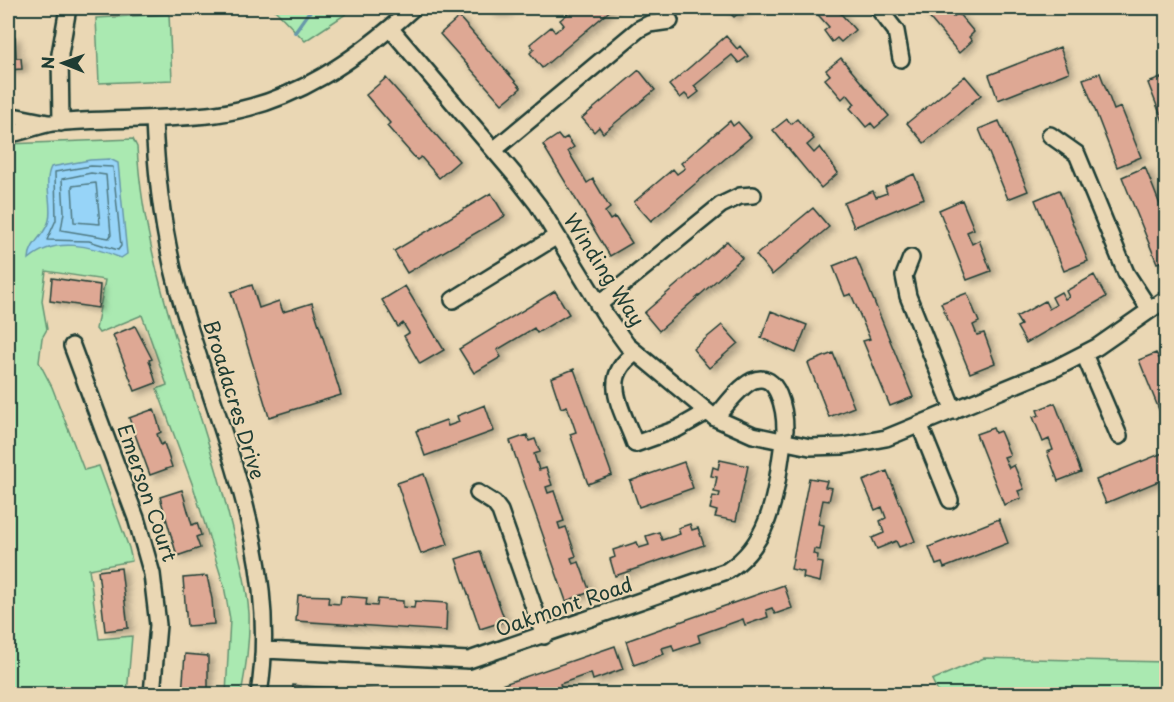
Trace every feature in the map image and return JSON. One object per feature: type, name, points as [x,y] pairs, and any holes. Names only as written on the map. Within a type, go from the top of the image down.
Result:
[{"type":"street","points":[[55,123],[60,54],[68,8]]},
{"type":"street","points":[[8,134],[55,123],[154,119],[232,111],[288,93],[336,70],[413,8]]},
{"type":"street","points":[[878,8],[896,31],[901,59]]},
{"type":"street","points":[[495,149],[639,29],[649,24],[670,21]]},
{"type":"street","name":"Winding Way","points":[[390,28],[495,149],[557,236],[613,327],[636,354],[711,415],[753,435],[810,447],[843,446],[886,438],[1046,373],[1084,354],[1167,299]]},
{"type":"street","points":[[8,115],[55,123]]},
{"type":"street","name":"Broadacres Drive","points":[[154,119],[158,190],[178,292],[259,559],[264,607],[265,650],[259,694]]},
{"type":"street","points":[[1050,135],[1077,154],[1126,273],[1150,310]]},
{"type":"street","points":[[598,305],[721,205],[740,196],[753,195]]},
{"type":"street","points":[[453,300],[557,236]]},
{"type":"street","points":[[911,258],[904,276],[908,296],[954,411]]},
{"type":"street","name":"Emerson Court","points":[[72,346],[136,518],[152,574],[158,625],[152,694]]},
{"type":"street","points":[[636,354],[619,366],[615,378],[617,394],[635,444],[711,415]]},
{"type":"street","points":[[1084,354],[1119,436]]},
{"type":"street","name":"Oakmont Road","points":[[265,650],[457,661],[481,658],[717,576],[738,564],[754,547],[766,525],[783,443],[783,407],[775,388],[767,382],[758,380],[746,385],[711,415]]},
{"type":"street","points":[[920,426],[950,500]]},
{"type":"street","points":[[478,493],[494,503],[500,511],[544,636]]},
{"type":"green space","points":[[273,8],[355,8],[305,41]]},
{"type":"green space","points":[[169,14],[172,80],[99,83],[96,18]]},
{"type":"green space","points":[[133,139],[137,147],[149,238],[160,282],[213,457],[245,585],[249,633],[241,694],[226,694],[230,619],[224,586],[193,486],[157,389],[167,385],[142,315],[99,333],[96,329],[105,280],[46,271],[42,301],[47,329],[42,338],[39,362],[52,387],[84,470],[99,466],[132,561],[89,569],[99,639],[132,636],[127,694],[8,694],[8,144]]},
{"type":"green space","points":[[984,658],[1166,662],[1166,694],[939,694],[932,680]]},
{"type":"water","points":[[110,159],[118,163],[127,254],[121,258],[86,247],[62,245],[50,247],[29,259],[32,248],[49,220],[48,180],[51,167]]},
{"type":"building","points":[[488,8],[509,8],[503,14],[499,10],[495,14]]},
{"type":"building","points":[[575,8],[613,8],[542,68],[530,53],[534,49],[530,44],[551,27],[555,32],[564,25],[560,20]]},
{"type":"building","points":[[725,8],[745,8],[734,17]]},
{"type":"building","points":[[812,8],[836,8],[855,30],[841,42],[837,38],[832,42],[824,31],[829,27]]},
{"type":"building","points":[[921,8],[948,8],[946,9],[953,17],[958,13],[974,32],[969,37],[972,41],[959,53]]},
{"type":"building","points":[[459,17],[521,88],[502,104],[440,34]]},
{"type":"building","points":[[726,36],[737,49],[740,46],[748,56],[739,63],[732,55],[694,86],[699,92],[690,99],[685,94],[680,98],[669,85]]},
{"type":"building","points":[[15,37],[16,58],[21,58],[22,69],[8,70],[8,38]]},
{"type":"building","points":[[1060,47],[1069,72],[998,100],[989,75]]},
{"type":"building","points":[[841,58],[889,116],[875,128],[871,123],[866,127],[850,108],[855,104],[847,94],[842,99],[825,79],[830,75],[826,70]]},
{"type":"building","points":[[639,70],[655,90],[603,133],[599,127],[594,132],[582,118]]},
{"type":"building","points":[[1100,73],[1114,110],[1121,107],[1141,157],[1117,167],[1083,79]]},
{"type":"building","points":[[965,76],[981,95],[924,143],[907,123]]},
{"type":"building","points":[[1166,76],[1166,129],[1148,83]]},
{"type":"building","points":[[386,78],[459,161],[439,178],[421,157],[417,160],[387,126],[390,123],[366,95]]},
{"type":"building","points":[[787,119],[791,124],[797,119],[814,139],[807,145],[814,153],[820,147],[838,173],[821,188],[773,130]]},
{"type":"building","points":[[730,121],[733,126],[738,122],[751,137],[651,221],[634,202],[673,169],[677,174],[685,168],[681,163]]},
{"type":"building","points":[[999,121],[1028,191],[1008,199],[979,129]]},
{"type":"building","points":[[558,135],[562,140],[567,137],[574,147],[568,151],[587,183],[593,179],[610,208],[605,212],[610,220],[615,217],[632,243],[610,256],[543,145]]},
{"type":"building","points":[[1145,167],[1166,220],[1166,260],[1157,263],[1122,177]]},
{"type":"building","points":[[914,174],[924,198],[854,227],[844,203],[873,191],[876,197],[887,193],[885,187]]},
{"type":"building","points":[[1059,190],[1088,261],[1064,271],[1035,200]]},
{"type":"building","points":[[491,193],[505,216],[407,273],[394,251]]},
{"type":"building","points":[[962,200],[974,229],[967,232],[972,244],[979,240],[991,271],[967,280],[939,210]]},
{"type":"building","points":[[813,208],[829,227],[772,275],[756,255]]},
{"type":"building","points":[[727,241],[742,258],[659,331],[644,313]]},
{"type":"building","points":[[856,257],[913,397],[890,406],[863,341],[870,339],[851,294],[845,296],[833,266]]},
{"type":"building","points":[[1094,275],[1106,297],[1026,343],[1017,327],[1021,325],[1016,317],[1045,301],[1049,309],[1056,305],[1052,297],[1061,292],[1065,299],[1069,297],[1066,291]]},
{"type":"building","points":[[52,278],[100,285],[98,308],[50,301]]},
{"type":"building","points":[[252,285],[259,308],[279,301],[283,312],[312,303],[341,395],[269,417],[231,292]]},
{"type":"building","points":[[405,286],[444,350],[420,364],[404,336],[409,333],[403,323],[398,327],[382,300]]},
{"type":"building","points":[[555,291],[569,314],[537,333],[534,328],[497,350],[501,357],[474,373],[459,349]]},
{"type":"building","points":[[967,293],[979,322],[973,325],[977,335],[984,333],[995,363],[970,373],[941,303]]},
{"type":"building","points":[[771,311],[807,325],[796,353],[761,338]]},
{"type":"building","points":[[722,325],[738,343],[709,368],[693,349]]},
{"type":"building","points":[[135,326],[152,359],[149,360],[156,383],[135,391],[113,335]]},
{"type":"building","points":[[833,353],[854,407],[829,417],[808,363]]},
{"type":"building","points":[[1156,353],[1159,358],[1165,356],[1166,360],[1166,427],[1139,360]]},
{"type":"building","points":[[574,369],[612,475],[588,484],[570,434],[576,432],[567,406],[561,408],[551,378]]},
{"type":"building","points":[[1055,403],[1081,472],[1058,481],[1047,452],[1053,450],[1049,439],[1043,442],[1033,417],[1039,415],[1037,410]]},
{"type":"building","points":[[485,405],[494,431],[425,456],[416,431],[446,420],[448,426],[459,422],[457,416]]},
{"type":"building","points":[[154,409],[161,432],[157,434],[161,445],[164,443],[172,467],[150,475],[129,418]]},
{"type":"building","points":[[993,428],[995,433],[1000,431],[1010,455],[1004,457],[1009,468],[1014,465],[1024,489],[1018,491],[1021,498],[1004,505],[976,434]]},
{"type":"building","points":[[527,435],[529,441],[535,439],[540,452],[534,454],[539,470],[546,468],[552,485],[546,487],[548,493],[554,491],[564,521],[558,523],[560,529],[566,527],[576,556],[571,558],[573,564],[579,562],[590,592],[566,601],[510,441]]},
{"type":"building","points":[[1165,452],[1166,478],[1106,503],[1096,480]]},
{"type":"building","points":[[720,460],[748,466],[736,521],[715,517],[717,511],[710,509],[713,496],[719,497],[720,493],[714,492],[717,477],[711,476],[713,467],[718,469]]},
{"type":"building","points":[[684,462],[693,488],[639,507],[630,481]]},
{"type":"building","points":[[887,471],[915,541],[899,547],[896,541],[877,549],[872,538],[884,533],[880,521],[886,518],[882,507],[875,510],[863,481]]},
{"type":"building","points":[[424,474],[448,544],[421,554],[397,483]]},
{"type":"building","points":[[809,478],[827,481],[825,487],[832,488],[829,501],[823,500],[818,524],[824,525],[820,550],[814,549],[813,554],[818,555],[817,562],[823,563],[820,582],[803,578],[804,572],[791,569]]},
{"type":"building","points":[[182,490],[192,525],[197,523],[201,535],[196,537],[200,548],[177,556],[160,497]]},
{"type":"building","points":[[999,519],[1008,543],[944,568],[942,563],[936,565],[929,547]]},
{"type":"building","points":[[690,524],[692,530],[698,528],[704,545],[615,576],[610,559],[615,557],[613,550],[637,542],[639,548],[649,545],[646,536],[659,532],[662,540],[680,534],[678,528]]},
{"type":"building","points":[[480,551],[505,621],[480,629],[456,559]]},
{"type":"building","points":[[121,568],[128,628],[105,631],[98,571]]},
{"type":"building","points":[[207,576],[214,624],[187,626],[183,578]]},
{"type":"building","points":[[784,585],[792,608],[775,614],[772,608],[766,610],[768,617],[745,625],[743,619],[698,635],[700,642],[674,651],[672,645],[662,648],[664,654],[634,665],[626,641]]},
{"type":"building","points":[[298,595],[329,596],[328,603],[340,604],[341,596],[367,598],[366,605],[377,606],[378,599],[403,601],[403,607],[414,608],[415,601],[447,603],[446,631],[296,621]]},
{"type":"building","points":[[615,646],[623,669],[593,680],[591,673],[560,684],[563,693],[553,694],[550,687],[545,689],[547,694],[475,694]]},
{"type":"building","points":[[185,654],[208,656],[208,693],[182,694]]},
{"type":"building","points":[[293,685],[301,686],[454,694],[292,694]]},
{"type":"waterway","points":[[295,32],[312,8]]}]
